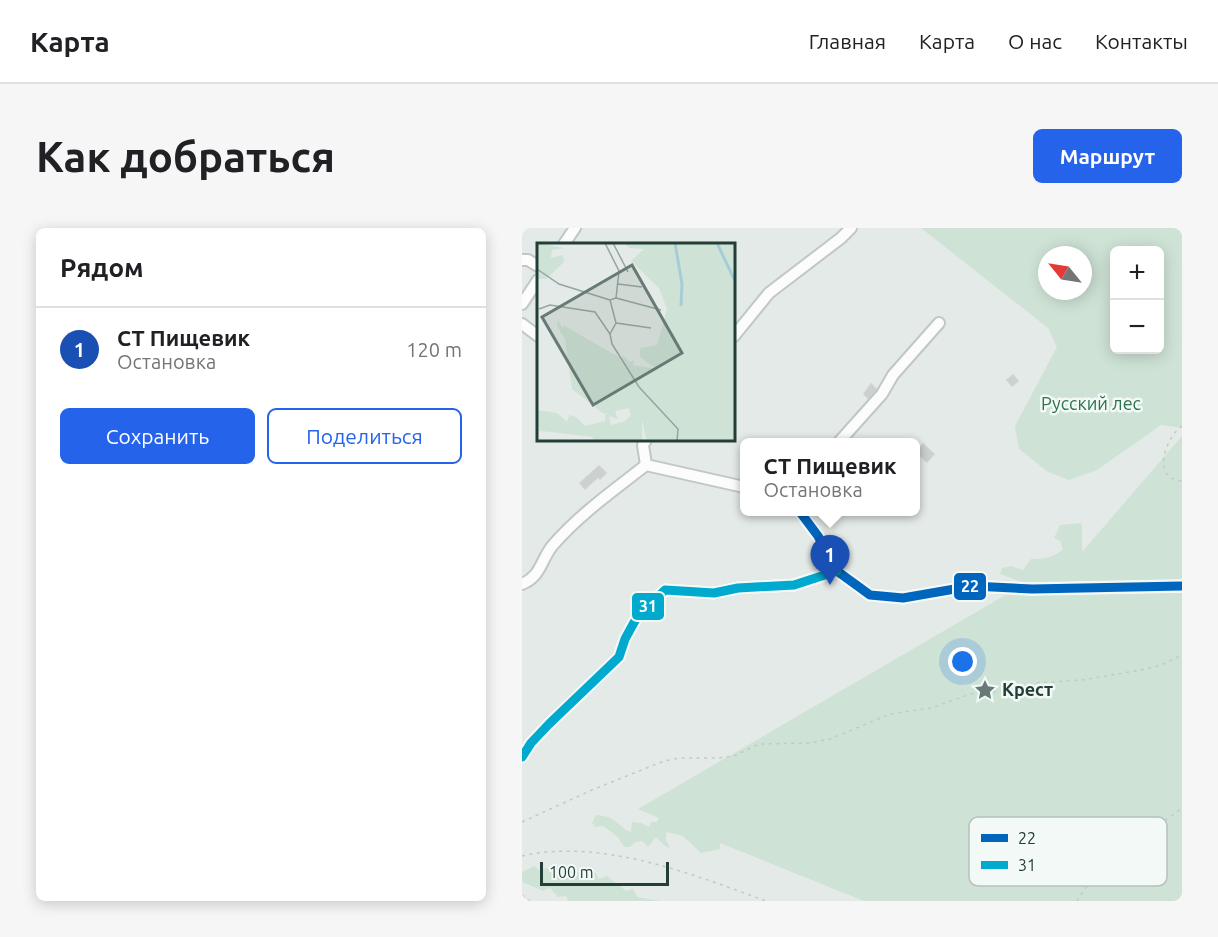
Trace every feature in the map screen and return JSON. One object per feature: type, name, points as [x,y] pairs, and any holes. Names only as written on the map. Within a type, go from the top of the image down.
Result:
[{"type":"street","points":[[565,243],[575,228]]},
{"type":"street","points":[[735,335],[769,293],[851,228]]},
{"type":"street","points":[[522,260],[528,260],[537,265]]},
{"type":"street","points":[[522,304],[537,282]]},
{"type":"street","points":[[843,438],[882,394],[892,375],[939,323]]},
{"type":"street","points":[[522,324],[537,335]]},
{"type":"street","points":[[645,441],[643,445],[646,465]]},
{"type":"street","points":[[646,465],[740,485]]},
{"type":"street","points":[[522,584],[532,580],[551,548],[571,526],[646,465]]},
{"type":"street","points":[[803,516],[818,536],[837,571],[870,595],[903,598],[972,586],[1032,588],[1182,586]]},
{"type":"street","points":[[522,757],[531,743],[549,724],[619,657],[625,639],[637,617],[665,590],[714,593],[738,588],[794,585],[837,571]]},
{"type":"path","points":[[1182,426],[1176,431],[1162,463],[1165,473],[1171,479],[1182,480]]},
{"type":"path","points":[[522,822],[664,761],[680,758],[734,756],[759,744],[810,743],[830,739],[890,714],[931,708],[971,694],[1012,690],[1034,683],[1082,680],[1141,670],[1161,665],[1182,655]]},
{"type":"path","points":[[1167,820],[1182,808]]},
{"type":"path","points":[[522,856],[566,851],[616,856],[699,876],[766,901]]},
{"type":"path","points":[[1077,901],[1087,886]]},
{"type":"path","points":[[522,895],[530,901]]},
{"type":"green space","name":"Русский лес","points":[[921,228],[1182,228],[1182,428],[1161,425],[1097,470],[1069,480],[1048,472],[1019,449],[1015,426],[1057,347],[1048,328]]},
{"type":"green space","points":[[1182,436],[1182,901],[864,901],[720,843],[720,849],[701,853],[683,836],[666,832],[666,840],[670,848],[656,837],[648,847],[642,841],[635,842],[630,847],[624,847],[618,837],[603,826],[595,827],[592,823],[596,815],[606,816],[631,832],[632,822],[649,827],[651,822],[657,822],[659,818],[638,809],[1028,582],[1000,574],[1002,568],[1011,566],[1023,570],[1031,559],[1048,557],[1059,552],[1063,549],[1060,541],[1054,538],[1060,525],[1081,523],[1082,552]]},
{"type":"green space","points":[[534,866],[539,870],[561,867],[567,872],[595,872],[599,879],[607,876],[626,891],[633,889],[637,897],[661,901],[568,901],[566,896],[558,897],[550,888],[543,891],[522,882],[522,872]]},
{"type":"building","points":[[1013,375],[1018,381],[1012,386],[1007,380]]},
{"type":"building","points":[[871,384],[876,389],[868,398],[864,394]]},
{"type":"building","points":[[923,444],[934,454],[927,462],[920,456],[920,447]]},
{"type":"building","points":[[599,466],[606,473],[585,489],[580,483]]},
{"type":"transit line","name":"22","points":[[803,516],[818,536],[837,571],[870,595],[903,598],[972,586],[1032,589],[1182,586]]},
{"type":"transit line","name":"31","points":[[522,757],[531,743],[549,724],[619,657],[625,639],[637,617],[665,590],[714,593],[738,588],[794,585],[837,571]]},
{"type":"place","name":"СТ Пищевик","points":[[830,585]]},
{"type":"place","name":"Крест","points":[[985,690]]}]
